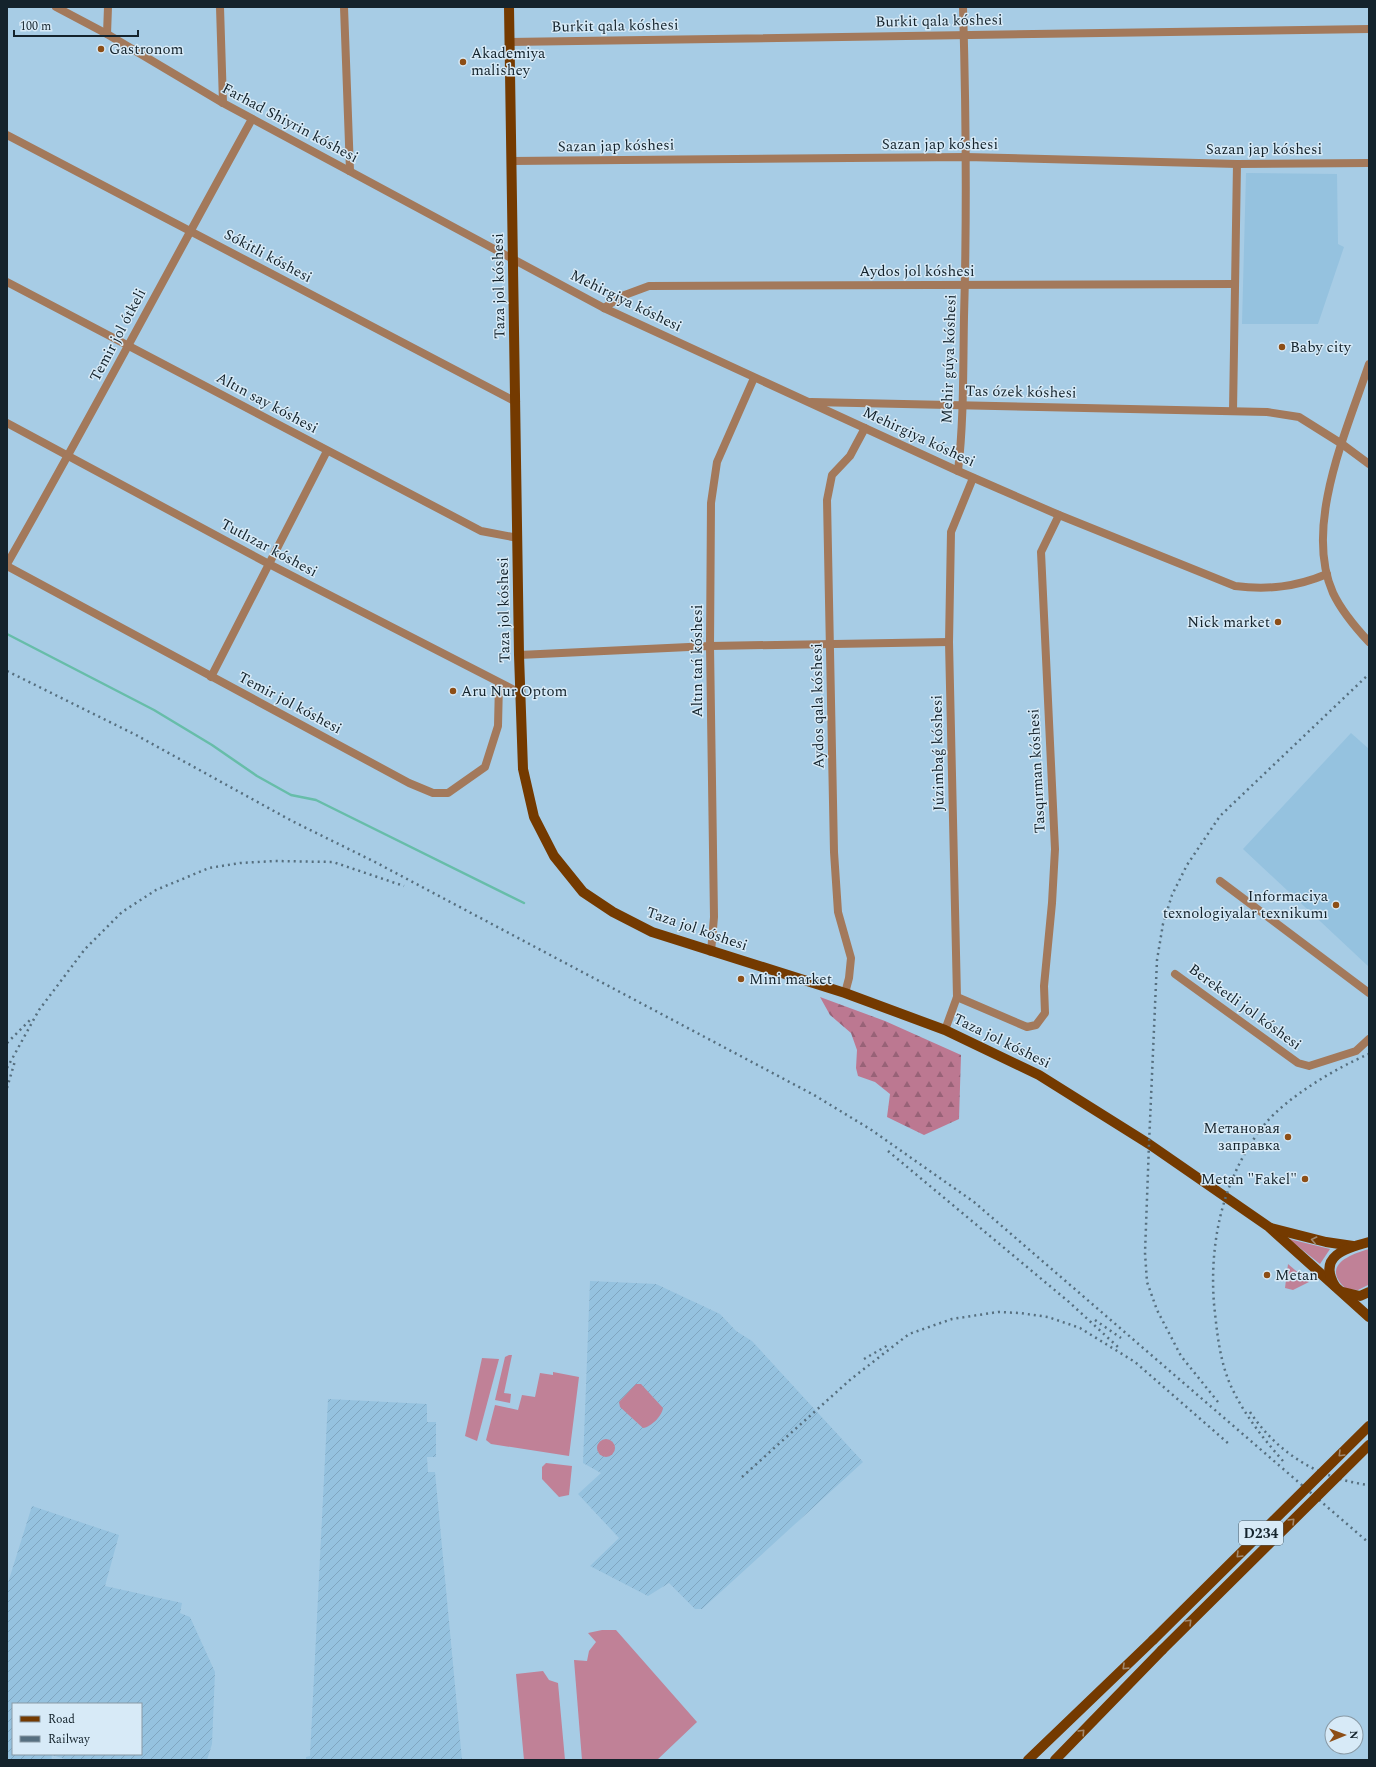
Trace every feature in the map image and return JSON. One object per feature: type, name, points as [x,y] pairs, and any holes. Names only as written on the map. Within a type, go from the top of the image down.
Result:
[{"type":"main road","name":"Taza jol kóshesi","points":[[509,7],[519,655],[523,769],[534,817],[554,856],[583,892],[613,912],[652,932],[711,952],[845,993],[945,1030],[1039,1074],[1149,1144],[1269,1227],[1369,1317]]},
{"type":"main road","points":[[1269,1227],[1299,1236],[1352,1246]]},
{"type":"main road","points":[[1369,1242],[1352,1246],[1339,1252],[1332,1259],[1329,1270],[1331,1278],[1338,1290],[1353,1296],[1360,1296],[1369,1292]]},
{"type":"main road","name":"D234","points":[[1028,1760],[1153,1640],[1369,1426]]},
{"type":"main road","name":"D234","points":[[1054,1760],[1162,1650],[1369,1445]]},
{"type":"street","name":"Farhad Shiyrin kóshesi","points":[[56,7],[107,34],[222,103],[514,259]]},
{"type":"street","points":[[107,34],[108,7]]},
{"type":"street","points":[[220,7],[222,103]]},
{"type":"street","points":[[344,7],[350,171]]},
{"type":"street","name":"Mehir gúyа kóshesi","points":[[958,471],[963,405],[965,285],[966,157],[963,7]]},
{"type":"street","name":"Burkit qala kóshesi","points":[[509,42],[1369,29]]},
{"type":"street","name":"Temir jol ótkeli","points":[[7,565],[69,457],[127,346],[252,119]]},
{"type":"street","name":"Sókitli kóshesi","points":[[7,136],[516,402]]},
{"type":"street","name":"Sazan jap kóshesi","points":[[511,161],[966,157],[1237,164],[1369,163]]},
{"type":"street","points":[[1233,410],[1237,164]]},
{"type":"street","name":"Mehirgiya kóshesi","points":[[514,259],[604,308],[973,478],[1059,515],[1235,586],[1261,589],[1307,582],[1327,574]]},
{"type":"street","name":"Altın say kóshesi","points":[[7,282],[481,531],[518,538]]},
{"type":"street","name":"Aydos jol kóshesi","points":[[604,308],[622,296],[650,286],[1235,284]]},
{"type":"street","points":[[1369,364],[1342,444],[1324,508],[1322,533],[1327,574],[1340,607],[1369,642]]},
{"type":"street","name":"Altın tań kóshesi","points":[[711,952],[714,917],[710,646],[711,503],[717,462],[754,378]]},
{"type":"street","name":"Tas ózek kóshesi","points":[[808,402],[1233,410],[1267,412],[1299,417],[1342,444],[1369,464]]},
{"type":"street","name":"Tutlızar kóshesi","points":[[7,423],[269,564],[499,684],[520,693]]},
{"type":"street","name":"Aydos qala kóshesi","points":[[845,993],[849,978],[851,958],[838,912],[834,852],[827,500],[832,476],[850,456],[865,428]]},
{"type":"street","points":[[211,677],[326,450]]},
{"type":"street","name":"Júzimbaǵ kóshesi","points":[[945,1030],[957,997],[949,642],[951,532],[973,478]]},
{"type":"street","name":"Tasqırman kóshesi","points":[[957,997],[1027,1027],[1036,1025],[1045,1013],[1044,986],[1052,903],[1055,849],[1041,552],[1059,515]]},
{"type":"street","name":"Temir jol kóshesi","points":[[7,565],[211,677],[409,783],[433,794],[448,793],[484,767],[498,726],[499,684]]},
{"type":"street","points":[[519,655],[710,646],[949,642]]},
{"type":"street","points":[[1220,882],[1369,993]]},
{"type":"street","name":"Bereketli jol kóshesi","points":[[1175,974],[1298,1063],[1309,1066],[1356,1051],[1369,1040]]},
{"type":"shaded area","points":[[1246,173],[1337,174],[1338,244],[1344,247],[1318,324],[1242,324]]},
{"type":"shaded area","name":"Informaciya texnologiyalar texnikumı","points":[[1351,733],[1369,749],[1369,967],[1243,849]]},
{"type":"shaded area","points":[[1289,1239],[1330,1249],[1320,1264]]},
{"type":"shaded area","points":[[1369,1249],[1368,1285],[1358,1290],[1346,1289],[1339,1281],[1336,1274],[1337,1268],[1346,1258]]},
{"type":"shaded area","points":[[1288,1264],[1309,1282],[1293,1290],[1285,1288]]},
{"type":"shaded area","points":[[590,1281],[656,1284],[720,1314],[736,1331],[752,1341],[863,1462],[702,1609],[695,1609],[669,1583],[648,1596],[590,1566],[619,1538],[578,1494],[601,1473],[583,1463]]},
{"type":"shaded area","points":[[512,1355],[504,1393],[511,1394],[510,1403],[495,1400],[505,1357]]},
{"type":"shaded area","points":[[482,1358],[499,1359],[477,1441],[465,1436]]},
{"type":"shaded area","points":[[553,1372],[579,1377],[569,1456],[491,1444],[486,1440],[495,1405],[518,1410],[522,1395],[535,1397],[540,1373],[553,1375]]},
{"type":"shaded area","points":[[636,1384],[641,1384],[663,1408],[656,1421],[643,1428],[620,1407],[619,1402]]},
{"type":"shaded area","points":[[328,1399],[427,1404],[427,1422],[436,1422],[436,1457],[427,1457],[428,1472],[435,1472],[462,1760],[306,1760],[306,1757],[310,1756]]},
{"type":"shaded area","points":[[602,1439],[610,1439],[615,1444],[613,1455],[610,1457],[602,1457],[597,1452],[597,1444]]},
{"type":"shaded area","points":[[546,1463],[572,1466],[569,1495],[559,1497],[542,1479],[542,1467]]},
{"type":"shaded area","points":[[32,1506],[119,1535],[105,1586],[182,1603],[180,1613],[190,1617],[215,1672],[212,1744],[207,1760],[68,1760],[52,1755],[51,1760],[7,1760],[7,1586]]},
{"type":"shaded area","points":[[602,1630],[616,1630],[697,1722],[657,1760],[582,1760],[574,1660],[587,1661],[589,1651],[596,1642],[588,1633]]},
{"type":"shaded area","points":[[543,1671],[549,1680],[558,1683],[565,1760],[524,1760],[516,1674]]},
{"type":"green space","points":[[820,997],[885,1021],[961,1055],[959,1119],[924,1135],[887,1117],[890,1094],[875,1082],[858,1076],[856,1068],[857,1050],[851,1033],[830,1015]]},
{"type":"waterway","points":[[7,634],[154,710],[212,745],[257,776],[291,795],[316,800],[524,903]]},
{"type":"railway","points":[[7,671],[136,735],[292,821],[375,862],[814,1095],[870,1129],[974,1202],[1369,1543]]},
{"type":"railway","points":[[1218,1402],[1181,1356],[1157,1310],[1147,1282],[1145,1253],[1157,960],[1163,924],[1172,895],[1187,865],[1220,816],[1369,674]]},
{"type":"railway","points":[[7,1068],[39,1010],[85,949],[122,912],[156,890],[209,868],[240,863],[275,861],[333,862],[404,886]]},
{"type":"railway","points":[[7,1043],[30,1020]]},
{"type":"railway","points":[[1283,1461],[1260,1434],[1247,1415],[1235,1395],[1223,1364],[1214,1304],[1213,1280],[1217,1232],[1229,1187],[1250,1145],[1264,1125],[1285,1104],[1313,1084],[1327,1075],[1369,1054]]},
{"type":"railway","points":[[7,1088],[15,1061]]},
{"type":"railway","points":[[888,1151],[1069,1302],[1118,1347]]},
{"type":"railway","points":[[742,1477],[851,1379],[909,1334],[952,1319],[998,1312],[1048,1317],[1080,1328],[1135,1362],[1229,1444]]},
{"type":"railway","points":[[1095,1320],[1121,1338]]},
{"type":"railway","points":[[864,1359],[890,1344]]},
{"type":"railway","points":[[1250,1412],[1261,1427],[1274,1440],[1287,1452],[1302,1462],[1334,1477],[1369,1485]]},
{"type":"place","name":"Gastronom","points":[[101,49]]},
{"type":"place","name":"Akademiya malishey","points":[[463,62]]},
{"type":"place","name":"Baby city","points":[[1282,347]]},
{"type":"place","name":"Nick market","points":[[1278,622]]},
{"type":"place","name":"Aru Nur Optom","points":[[453,691]]},
{"type":"place","name":"Informaciya texnologiyalar texnikumı","points":[[1336,905]]},
{"type":"place","name":"Mini market","points":[[741,979]]},
{"type":"place","name":"Метановая заправка","points":[[1288,1137]]},
{"type":"place","name":"Metan \"Fakel\"","points":[[1305,1179]]},
{"type":"place","name":"Metan","points":[[1267,1275]]}]
